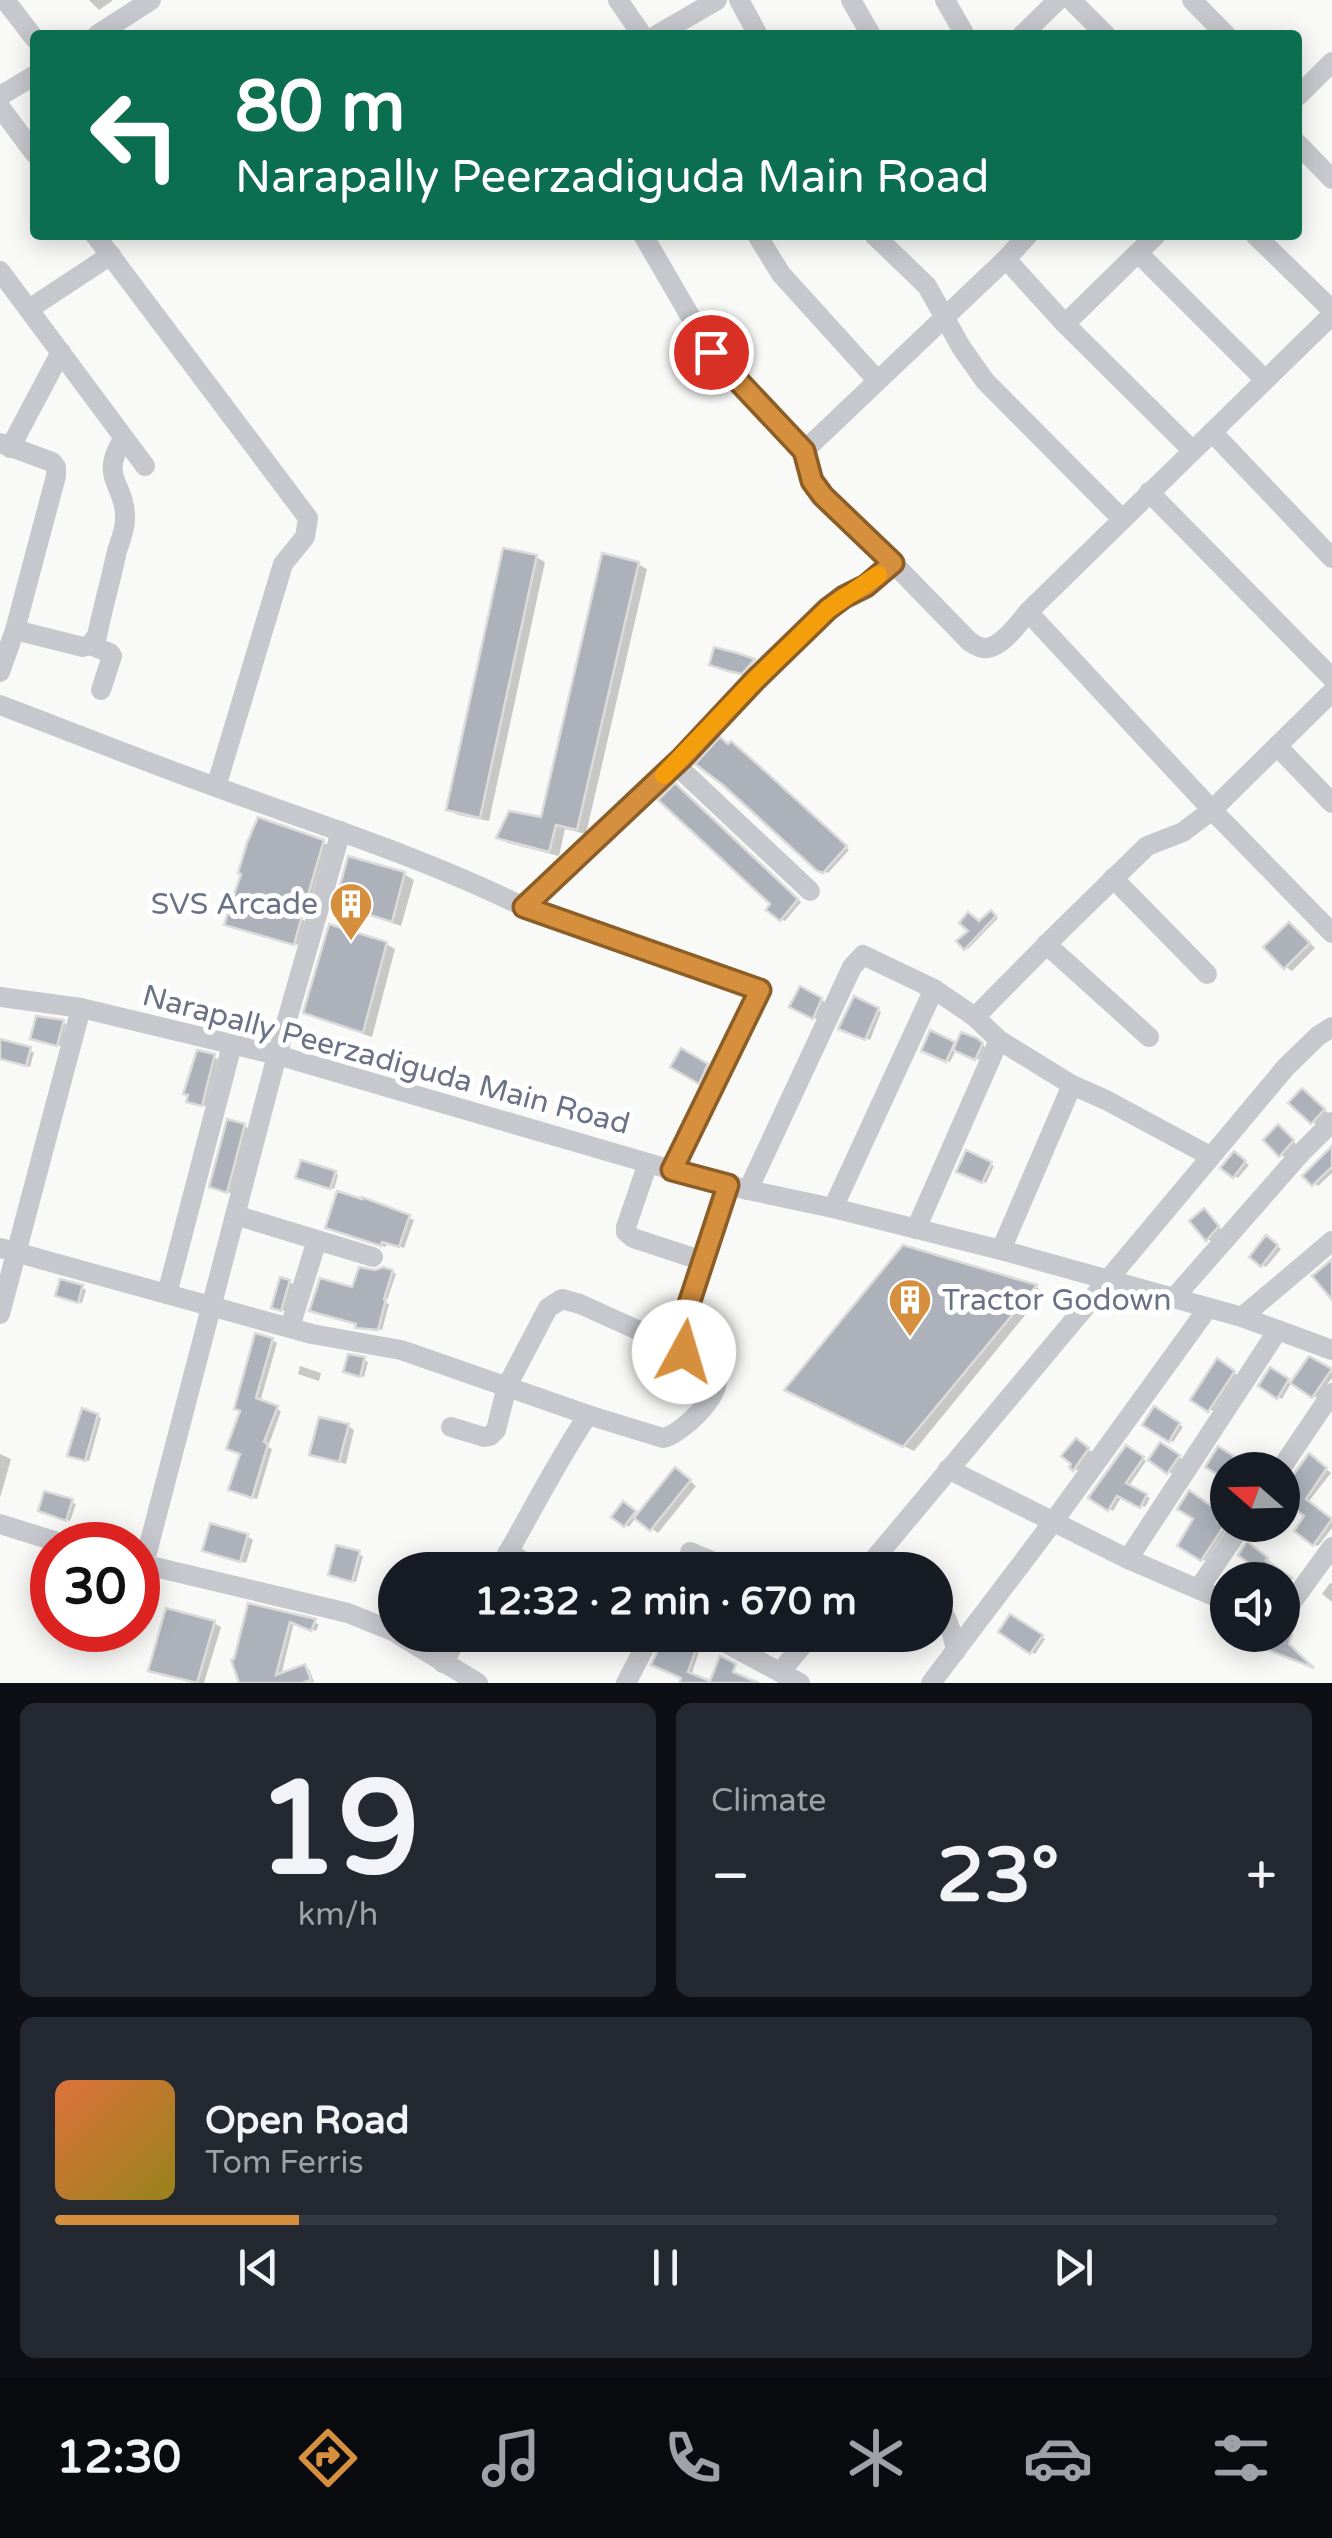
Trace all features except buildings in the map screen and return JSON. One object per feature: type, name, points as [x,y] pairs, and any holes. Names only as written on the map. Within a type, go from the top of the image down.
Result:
[{"type":"street","points":[[5,0],[30,32]]},
{"type":"street","points":[[106,30],[151,0]]},
{"type":"street","points":[[618,0],[639,30]]},
{"type":"street","points":[[666,30],[717,0]]},
{"type":"street","points":[[739,0],[755,30]]},
{"type":"street","points":[[851,0],[868,30]]},
{"type":"street","points":[[945,0],[962,30]]},
{"type":"street","points":[[1027,30],[1058,0]]},
{"type":"street","points":[[1071,0],[1101,30]]},
{"type":"street","points":[[1192,0],[1221,30]]},
{"type":"street","points":[[1302,92],[1332,62]]},
{"type":"street","points":[[0,96],[30,78]]},
{"type":"street","points":[[0,107],[30,147]]},
{"type":"street","points":[[1302,148],[1332,178]]},
{"type":"street","points":[[100,240],[308,518],[305,537],[283,564],[216,787]]},
{"type":"street","points":[[645,240],[711,352],[804,451],[812,481],[823,496],[970,642],[981,648],[1001,641],[1332,313],[1260,240]]},
{"type":"street","points":[[760,240],[782,274],[878,380]]},
{"type":"street","points":[[879,240],[927,286],[960,347],[985,381],[1122,519]]},
{"type":"street","points":[[804,451],[1006,259],[1019,240]]},
{"type":"street","points":[[1065,324],[1151,240]]},
{"type":"street","points":[[1138,253],[1265,380]]},
{"type":"street","points":[[29,309],[111,255]]},
{"type":"street","points":[[1006,259],[1065,324],[1192,450]]},
{"type":"street","points":[[0,271],[145,466]]},
{"type":"street","points":[[0,672],[56,476],[52,462],[5,446],[61,352]]},
{"type":"street","points":[[1212,432],[1332,558]]},
{"type":"street","points":[[15,630],[82,648],[97,636],[125,520],[120,491],[111,470],[114,453],[123,438]]},
{"type":"street","points":[[1150,492],[1332,678]]},
{"type":"street","points":[[524,907],[675,764],[828,609],[866,586],[893,563]]},
{"type":"street","points":[[1028,612],[1332,934]]},
{"type":"street","points":[[90,645],[112,656],[101,690]]},
{"type":"street","points":[[975,1017],[1147,846],[1182,832],[1212,810],[1332,692]]},
{"type":"street","points":[[0,705],[341,831],[524,907],[760,990],[672,1170]]},
{"type":"street","points":[[1277,746],[1332,803]]},
{"type":"street","points":[[675,764],[810,891]]},
{"type":"street","points":[[153,1522],[341,831]]},
{"type":"street","points":[[1114,878],[1207,974]]},
{"type":"street","points":[[1046,944],[1149,1037]]},
{"type":"street","points":[[684,1352],[680,1339],[683,1322],[703,1261],[858,958],[863,955],[934,989],[975,1017],[999,1040],[1072,1086],[1210,1156]]},
{"type":"street","points":[[833,1208],[934,989]]},
{"type":"street","name":"Narapally Peerzadiguda Main Road","points":[[1,1003],[82,1008],[277,1055],[738,1188],[1001,1250],[1242,1317],[1332,1350]]},
{"type":"street","points":[[0,1314],[8,1250],[82,1008]]},
{"type":"street","points":[[887,1552],[948,1470],[1210,1156],[1286,1067],[1332,1027]]},
{"type":"street","points":[[916,1230],[999,1040]]},
{"type":"street","points":[[167,1294],[232,1044]]},
{"type":"street","points":[[1001,1250],[1072,1086]]},
{"type":"street","points":[[1173,1299],[1332,1122]]},
{"type":"street","points":[[648,1163],[626,1232],[633,1238],[703,1261]]},
{"type":"street","points":[[235,1215],[373,1257]]},
{"type":"street","points":[[290,1328],[316,1240]]},
{"type":"street","points":[[1242,1317],[1332,1242]]},
{"type":"street","points":[[8,1250],[290,1328],[401,1350],[507,1386],[588,1415],[663,1438],[674,1436],[705,1404],[716,1390],[716,1378],[710,1368],[684,1352],[580,1304],[562,1300],[548,1308],[507,1386],[496,1430],[484,1437],[450,1427]]},
{"type":"street","points":[[931,1683],[1208,1308]]},
{"type":"street","points":[[1128,1559],[1278,1330]]},
{"type":"street","points":[[1292,1452],[1332,1394]]},
{"type":"street","points":[[508,1552],[588,1415]]},
{"type":"street","points":[[948,1470],[1128,1559],[1210,1593]]},
{"type":"street","points":[[0,1524],[30,1533]]},
{"type":"street","points":[[1199,1588],[1230,1542]]},
{"type":"street","points":[[1300,1591],[1332,1547]]},
{"type":"street","points":[[160,1568],[348,1613],[378,1626]]},
{"type":"street","points":[[953,1642],[956,1650]]},
{"type":"street","points":[[426,1652],[478,1683]]},
{"type":"street","points":[[443,1663],[449,1652]]},
{"type":"street","points":[[630,1682],[642,1652]]},
{"type":"street","points":[[744,1652],[800,1683]]},
{"type":"street","points":[[782,1672],[798,1652]]},
{"type":"slow traffic","points":[[664,775],[828,609],[878,575]]},
{"type":"place","name":"SVS Arcade","points":[[351,942]]},
{"type":"place","name":"Tractor Godown","points":[[910,1338]]},
{"type":"route","points":[[684,1352],[680,1339],[683,1322],[728,1185],[672,1170],[760,990],[524,907],[682,758],[828,609],[866,586],[893,563],[823,496],[812,481],[804,451],[711,352]]}]
